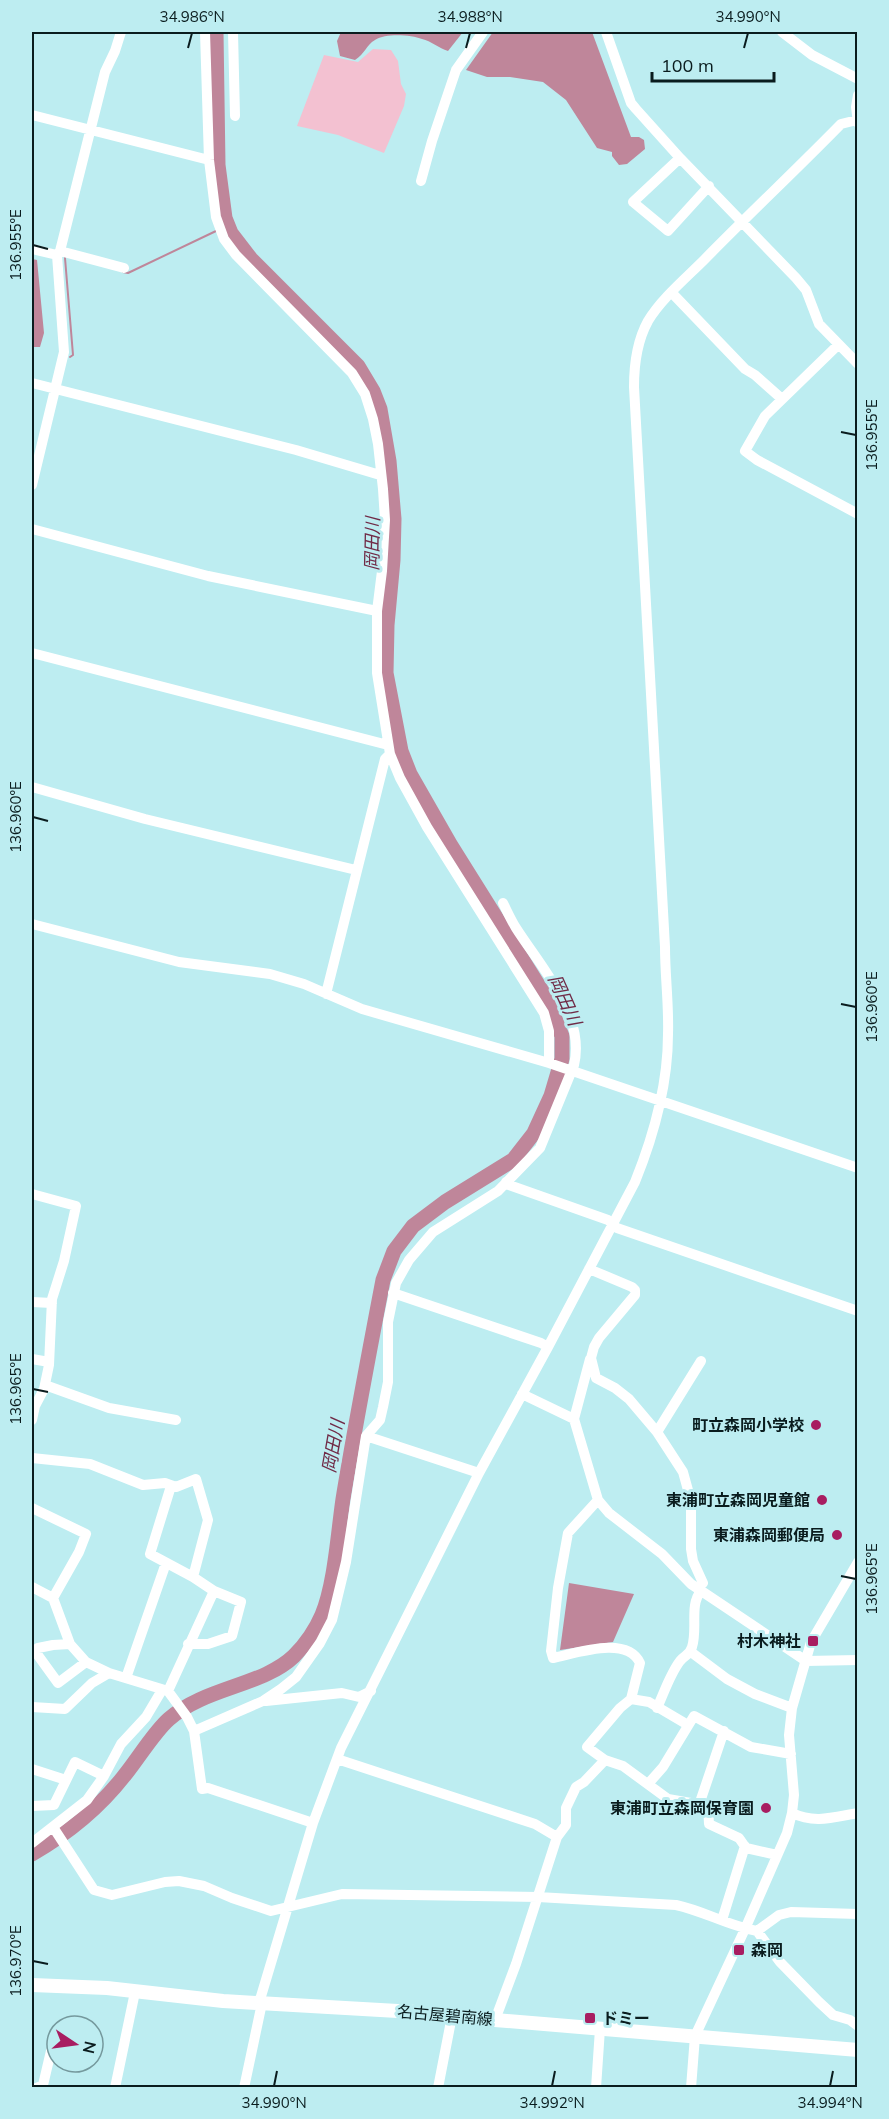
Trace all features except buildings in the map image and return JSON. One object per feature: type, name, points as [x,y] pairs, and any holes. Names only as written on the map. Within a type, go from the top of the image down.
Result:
[{"type":"main road","name":"名古屋碧南線","points":[[32,1985],[261,2003],[415,2012],[858,2050]]},
{"type":"street","points":[[32,484],[64,352],[58,253],[105,72],[121,32]]},
{"type":"street","points":[[205,32],[209,160],[216,217],[224,239],[236,255],[352,372],[365,394],[373,419],[378,444],[385,520],[377,611],[377,673],[389,749],[400,778],[427,827],[544,1013],[549,1031],[549,1063]]},
{"type":"street","points":[[233,32],[235,116]]},
{"type":"street","points":[[421,182],[456,70],[483,32]]},
{"type":"street","points":[[606,32],[632,103],[680,158],[806,290],[819,324],[858,364]]},
{"type":"street","points":[[782,32],[815,56],[858,79]]},
{"type":"street","points":[[244,2088],[261,2003],[313,1823],[337,1759],[479,1473],[548,1347],[640,1169],[662,1100],[668,1034],[634,368],[637,350],[649,320],[672,293],[841,124],[857,121],[858,95]]},
{"type":"street","points":[[32,115],[209,160]]},
{"type":"street","points":[[680,158],[633,202],[668,231],[708,186]]},
{"type":"street","points":[[32,249],[124,267]]},
{"type":"street","points":[[672,293],[745,369],[782,399]]},
{"type":"street","points":[[838,345],[765,416],[745,451],[757,460],[858,514]]},
{"type":"street","points":[[32,383],[296,450],[380,475]]},
{"type":"street","points":[[32,529],[208,576],[377,611]]},
{"type":"street","points":[[32,653],[389,749]]},
{"type":"street","points":[[326,994],[356,870],[389,749]]},
{"type":"street","points":[[32,787],[145,819],[356,870]]},
{"type":"street","points":[[194,1731],[263,1701],[296,1677],[320,1643],[332,1620],[346,1562],[366,1436],[380,1420],[383,1407],[388,1382],[387,1329],[393,1293],[401,1272],[423,1242],[442,1225],[487,1198],[540,1148],[572,1071],[576,1057],[575,1043],[566,1007],[558,989],[515,926],[503,903]]},
{"type":"street","points":[[32,924],[178,962],[270,974],[304,984],[362,1009],[549,1063],[858,1168]]},
{"type":"street","points":[[506,1182],[608,1220],[617,1228],[858,1311]]},
{"type":"street","points":[[32,1194],[76,1206],[64,1262],[52,1303],[49,1362],[45,1385],[33,1405],[32,1420]]},
{"type":"street","points":[[589,1269],[632,1287],[635,1292],[599,1338],[574,1419],[598,1500],[609,1513],[662,1554],[691,1584],[702,1587],[806,1661],[858,1660]]},
{"type":"street","points":[[393,1293],[548,1347]]},
{"type":"street","points":[[32,1302],[52,1303]]},
{"type":"street","points":[[591,1358],[596,1378],[629,1399],[657,1432],[676,1461],[690,1490],[691,1549],[702,1587]]},
{"type":"street","points":[[32,1359],[49,1362]]},
{"type":"street","points":[[657,1432],[701,1361]]},
{"type":"street","points":[[45,1385],[109,1407],[176,1420]]},
{"type":"street","points":[[522,1394],[574,1419]]},
{"type":"street","points":[[366,1436],[479,1473]]},
{"type":"street","points":[[32,1458],[90,1464],[143,1485],[165,1483],[176,1487],[196,1479],[208,1520],[193,1577]]},
{"type":"street","points":[[171,1486],[150,1554],[214,1591],[241,1602],[232,1636],[208,1644],[188,1644]]},
{"type":"street","points":[[598,1500],[568,1533],[558,1588],[551,1651],[553,1658],[615,1647],[636,1656],[640,1663],[631,1699],[620,1708],[587,1747],[605,1760],[623,1766],[668,1799],[708,1806],[709,1824],[739,1838],[745,1846],[754,1851],[777,1855]]},
{"type":"street","points":[[32,1508],[86,1534],[54,1598]]},
{"type":"street","points":[[691,2088],[695,2036],[746,1929],[787,1833],[794,1795],[789,1735],[792,1708],[811,1642],[858,1562]]},
{"type":"street","points":[[126,1678],[166,1563]]},
{"type":"street","points":[[32,1587],[54,1598],[70,1644],[86,1662],[110,1673],[168,1693],[194,1731],[202,1789],[208,1788],[313,1823]]},
{"type":"street","points":[[657,1708],[681,1660],[691,1652],[696,1634],[696,1597],[702,1587]]},
{"type":"street","points":[[32,1843],[87,1800],[104,1776],[121,1744],[168,1693],[188,1644],[214,1591]]},
{"type":"street","points":[[70,1644],[38,1648],[37,1654],[58,1683],[86,1662]]},
{"type":"street","points":[[691,1652],[727,1679],[755,1695],[792,1708]]},
{"type":"street","points":[[32,1707],[65,1709],[92,1683],[110,1673]]},
{"type":"street","points":[[263,1701],[342,1693],[359,1697],[371,1691]]},
{"type":"street","points":[[631,1699],[649,1702],[688,1725]]},
{"type":"street","points":[[648,1784],[663,1767],[694,1716],[751,1748],[791,1754]]},
{"type":"street","points":[[699,1805],[724,1731]]},
{"type":"street","points":[[337,1759],[535,1824],[557,1837]]},
{"type":"street","points":[[495,2020],[516,1964],[557,1837],[566,1825],[566,1808],[576,1787],[605,1760]]},
{"type":"street","points":[[32,1806],[54,1805],[75,1762],[104,1776]]},
{"type":"street","points":[[32,1769],[66,1780]]},
{"type":"street","points":[[792,1814],[804,1819],[824,1820],[858,1813]]},
{"type":"street","points":[[53,1827],[94,1890],[112,1895],[165,1882],[179,1881],[204,1886],[271,1911],[342,1894],[538,1897],[676,1905],[692,1908],[757,1931],[780,1962],[819,2002],[833,2015],[849,2020],[858,2026]]},
{"type":"street","points":[[722,1920],[745,1846]]},
{"type":"street","points":[[757,1931],[779,1915],[791,1912],[858,1914]]},
{"type":"street","points":[[115,2088],[135,1992]]},
{"type":"street","points":[[438,2088],[452,2016]]},
{"type":"street","points":[[596,2088],[600,2029]]},
{"type":"street","points":[[36,2088],[43,2085],[46,2074]]},
{"type":"shaded area","points":[[341,32],[463,32],[448,51],[412,36],[398,35],[380,38],[372,42],[355,60],[340,56],[337,41]]},
{"type":"shaded area","points":[[493,32],[592,32],[631,137],[644,140],[645,149],[627,164],[619,165],[612,156],[612,152],[597,148],[566,100],[543,82],[510,77],[487,77],[466,70]]},
{"type":"shaded area","points":[[373,49],[391,50],[398,61],[401,84],[406,94],[404,106],[384,153],[338,135],[297,126],[324,55],[358,62]]},
{"type":"shaded area","points":[[32,259],[37,260],[44,333],[40,347],[32,347]]},
{"type":"shaded area","points":[[569,1583],[634,1594],[613,1642],[560,1650]]},
{"type":"waterway","name":"岡田川","points":[[32,1854],[70,1829],[104,1799],[158,1731],[183,1708],[281,1666],[294,1656],[310,1637],[322,1615],[330,1589],[357,1417],[383,1280],[394,1251],[413,1226],[445,1202],[513,1160],[534,1133],[551,1096],[562,1059],[562,1036],[547,999],[450,844],[410,774],[401,751],[386,673],[394,519],[389,461],[380,409],[373,391],[358,366],[251,259],[231,233],[225,218],[218,165],[216,32]]},
{"type":"waterway","points":[[123,272],[128,273],[216,231]]},
{"type":"waterway","points":[[65,258],[73,355],[70,357]]},
{"type":"place","name":"町立森岡小学校","points":[[816,1425]]},
{"type":"place","name":"東浦町立森岡児童館","points":[[822,1500]]},
{"type":"place","name":"東浦森岡郵便局","points":[[837,1535]]},
{"type":"place","name":"村木神社","points":[[813,1641]]},
{"type":"place","name":"東浦町立森岡保育園","points":[[766,1808]]},
{"type":"place","name":"森岡","points":[[739,1950]]},
{"type":"place","name":"ドミー","points":[[590,2018]]}]
